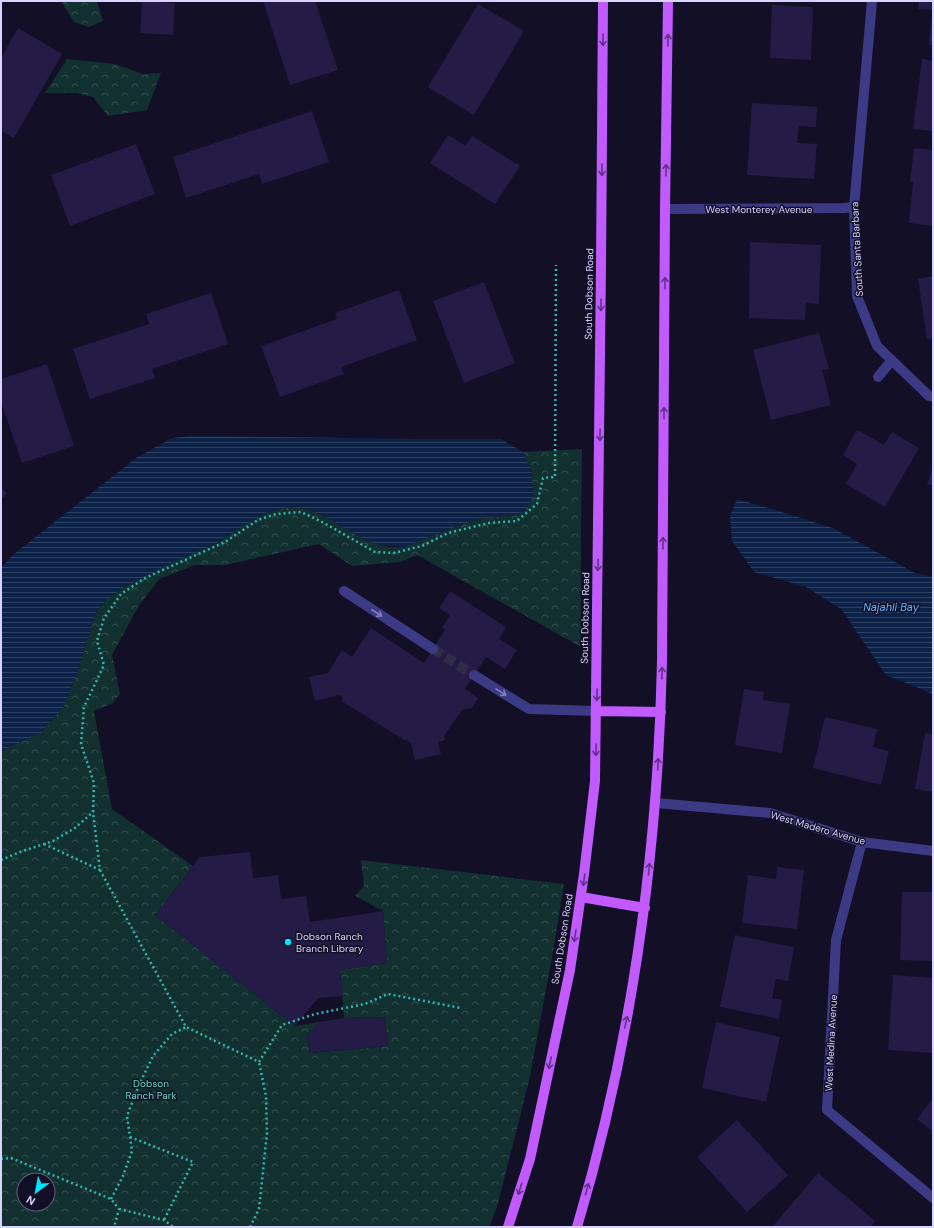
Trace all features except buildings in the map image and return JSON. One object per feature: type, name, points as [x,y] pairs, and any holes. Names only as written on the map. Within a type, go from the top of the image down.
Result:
[{"type":"main road","name":"South Dobson Road","points":[[508,1227],[530,1159],[570,970],[581,897],[595,781],[603,1]]},
{"type":"main road","points":[[577,1227],[606,1111],[628,1013],[644,908],[656,803],[661,712],[668,1]]},
{"type":"main road","points":[[596,712],[661,712]]},
{"type":"main road","points":[[581,897],[644,908]]},
{"type":"street","name":"South Santa Barbara","points":[[872,1],[854,207],[857,296],[877,346],[930,396],[933,397]]},
{"type":"street","name":"West Monterey Avenue","points":[[665,209],[854,207]]},
{"type":"street","points":[[878,377],[892,360]]},
{"type":"street","points":[[344,591],[433,649]]},
{"type":"street","points":[[474,675],[529,709],[596,712]]},
{"type":"street","name":"West Madero Avenue","points":[[656,803],[770,813],[862,842],[933,851]]},
{"type":"street","name":"West Medina Avenue","points":[[862,842],[836,940],[827,1110],[933,1198]]},
{"type":"path","points":[[259,1062],[186,1027],[100,870],[93,812],[94,783],[81,744],[84,707],[104,665],[96,641],[104,618],[121,594],[145,578],[225,542],[258,520],[276,514],[301,512],[324,522],[375,552],[394,553],[422,546],[448,533],[489,523],[517,521],[537,504],[543,478],[556,477],[556,265]]},
{"type":"path","points":[[1,860],[53,840],[76,828],[93,812]]},
{"type":"path","points":[[43,844],[100,870]]},
{"type":"path","points":[[250,1227],[259,1209],[267,1133],[266,1096],[259,1062],[282,1025],[315,1014],[365,1004],[388,994],[461,1008]]},
{"type":"path","points":[[111,1199],[123,1176],[132,1150],[127,1116],[139,1085],[153,1056],[172,1034],[186,1027]]},
{"type":"path","points":[[130,1137],[193,1162],[164,1220]]},
{"type":"path","points":[[1,1159],[11,1158],[111,1199],[119,1208],[164,1220],[173,1227]]},
{"type":"path","points":[[114,1227],[119,1208]]},
{"type":"green space","points":[[61,1],[97,1],[103,21],[89,27],[74,22]]},
{"type":"green space","points":[[67,59],[115,64],[143,74],[161,73],[147,110],[108,116],[93,97],[77,93],[45,93]]},
{"type":"green space","name":"Dobson Ranch Park","points":[[582,449],[581,647],[417,555],[400,562],[352,566],[319,544],[225,565],[195,565],[159,579],[138,607],[112,655],[120,694],[113,703],[94,711],[112,809],[193,866],[155,915],[295,1026],[320,1022],[307,1035],[310,1053],[388,1046],[385,1017],[344,1018],[340,970],[387,963],[383,911],[355,896],[364,886],[361,860],[564,884],[529,1081],[497,1207],[489,1227],[1,1227],[1,752],[64,706],[77,673],[95,614],[105,601],[123,588],[171,563],[215,544],[264,513],[289,507],[306,509],[326,517],[365,540],[390,547],[404,547],[478,519],[514,515],[523,512],[532,472],[523,452]]},
{"type":"water","points":[[191,436],[501,439],[523,452],[532,472],[533,496],[530,504],[523,512],[514,515],[478,519],[404,547],[379,545],[365,540],[326,517],[306,509],[289,507],[264,513],[215,544],[171,563],[123,588],[105,601],[95,614],[77,673],[64,706],[41,733],[1,752],[1,568],[14,554],[136,458],[172,438]]},
{"type":"water","name":"Najahli Bay","points":[[737,499],[833,528],[915,573],[933,577],[933,694],[886,675],[841,609],[806,587],[754,572],[732,541],[730,516]]},
{"type":"tunnel","points":[[433,649],[474,675]]},
{"type":"place","name":"Dobson Ranch Branch Library","points":[[288,942]]}]
